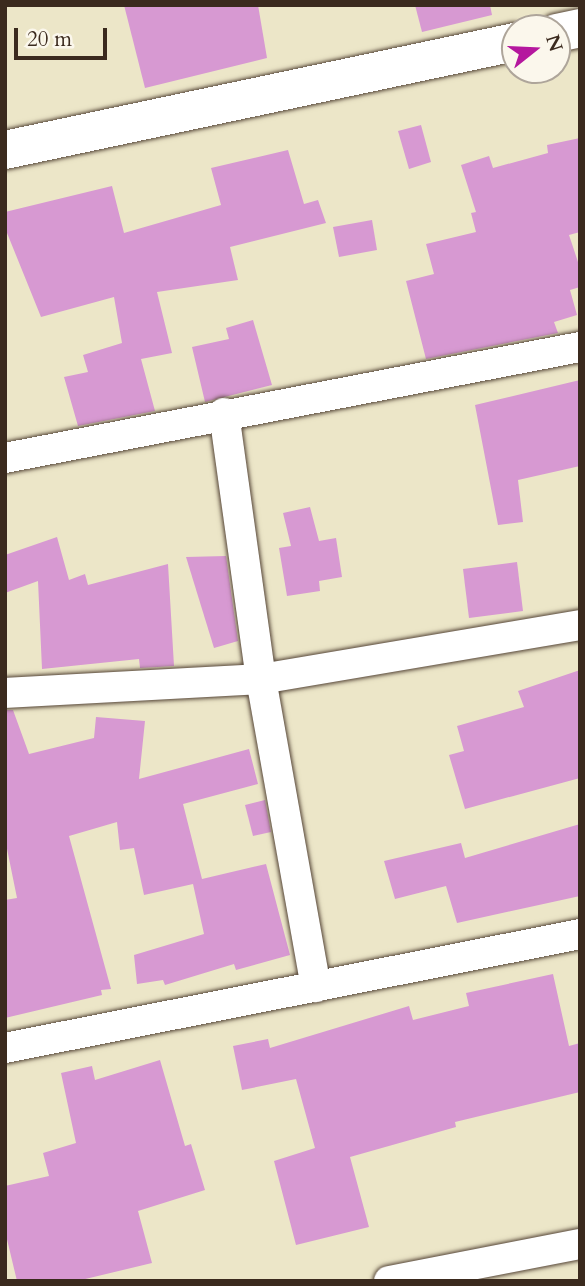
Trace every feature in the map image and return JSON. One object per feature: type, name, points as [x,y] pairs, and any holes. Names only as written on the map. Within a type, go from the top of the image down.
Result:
[{"type":"street","points":[[5,149],[501,45]]},
{"type":"street","points":[[5,458],[224,413],[580,347]]},
{"type":"street","points":[[224,413],[261,679],[316,987]]},
{"type":"street","points":[[5,693],[261,679],[580,625]]},
{"type":"street","points":[[5,1048],[580,934]]},
{"type":"street","points":[[390,1281],[580,1244]]},
{"type":"building","points":[[124,5],[258,5],[267,58],[145,88]]},
{"type":"building","points":[[415,5],[490,5],[492,15],[422,32]]},
{"type":"building","points":[[421,125],[431,162],[409,169],[398,131]]},
{"type":"building","points":[[580,138],[580,232],[569,235],[580,268],[580,287],[570,290],[577,315],[554,322],[558,333],[426,359],[406,281],[434,274],[426,244],[476,232],[471,213],[476,212],[461,165],[489,156],[493,168],[548,153],[547,145]]},
{"type":"building","points":[[288,150],[304,204],[318,200],[326,223],[230,247],[238,280],[157,292],[172,353],[141,359],[155,411],[78,426],[64,377],[88,372],[83,355],[122,343],[114,297],[41,317],[5,228],[5,212],[112,186],[124,233],[221,205],[211,168]]},
{"type":"building","points":[[372,220],[377,250],[339,257],[333,227]]},
{"type":"building","points":[[253,320],[272,385],[205,402],[192,347],[229,339],[226,328]]},
{"type":"building","points":[[580,380],[580,466],[518,480],[523,522],[498,525],[475,405]]},
{"type":"building","points":[[310,507],[319,541],[336,538],[342,577],[319,581],[320,591],[287,596],[279,548],[291,546],[283,513]]},
{"type":"building","points":[[57,537],[69,580],[85,574],[88,585],[168,564],[174,666],[140,668],[139,659],[42,669],[38,581],[5,593],[5,555]]},
{"type":"building","points":[[226,556],[238,641],[214,648],[186,557]]},
{"type":"building","points":[[517,562],[523,611],[469,618],[463,569]]},
{"type":"building","points":[[580,670],[580,778],[465,809],[449,755],[464,751],[457,726],[524,707],[518,691]]},
{"type":"building","points":[[5,710],[13,710],[29,754],[94,738],[96,717],[145,721],[139,779],[249,749],[258,784],[183,804],[202,879],[266,864],[290,955],[236,970],[234,964],[165,985],[163,980],[137,984],[134,955],[204,934],[193,884],[144,895],[134,848],[120,850],[117,822],[69,836],[111,989],[101,990],[102,995],[5,1018],[5,900],[17,898],[5,839]]},
{"type":"building","points":[[265,800],[271,832],[253,836],[245,805]]},
{"type":"building","points":[[580,824],[580,896],[457,923],[446,886],[395,899],[384,861],[461,843],[465,858]]},
{"type":"building","points":[[553,974],[569,1046],[580,1043],[580,1092],[455,1122],[456,1127],[350,1157],[369,1227],[296,1245],[274,1161],[315,1148],[296,1079],[242,1090],[233,1046],[268,1039],[270,1048],[409,1006],[413,1020],[469,1006],[466,993]]},
{"type":"building","points":[[160,1060],[185,1146],[191,1144],[205,1190],[138,1211],[152,1263],[77,1281],[17,1281],[5,1231],[5,1186],[49,1176],[43,1153],[76,1143],[61,1073],[92,1066],[95,1080]]}]
